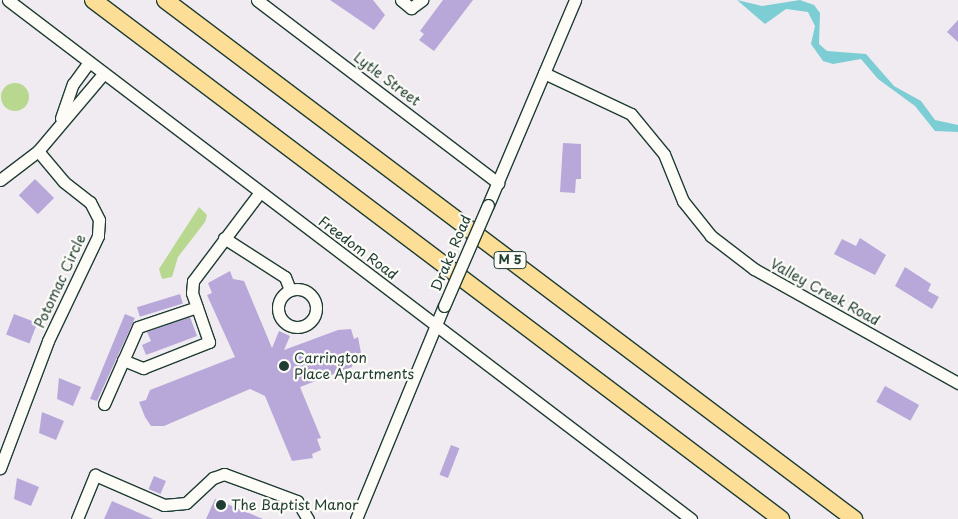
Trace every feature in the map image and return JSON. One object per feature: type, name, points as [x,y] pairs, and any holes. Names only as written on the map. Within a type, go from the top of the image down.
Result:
[{"type":"highway","points":[[93,0],[781,519]]},
{"type":"highway","name":"M 5","points":[[165,0],[854,519]]},
{"type":"street","name":"Freedom Road","points":[[8,0],[691,519]]},
{"type":"street","name":"Lytle Street","points":[[257,0],[498,183]]},
{"type":"street","points":[[401,0],[411,8],[422,0]]},
{"type":"street","name":"Drake Road","points":[[356,519],[437,327],[444,306],[575,0]]},
{"type":"street","points":[[61,119],[73,84],[89,62]]},
{"type":"street","points":[[0,180],[38,151],[61,119],[88,96],[104,73]]},
{"type":"street","name":"Valley Creek Road","points":[[544,74],[631,114],[664,154],[683,201],[711,236],[754,269],[958,382]]},
{"type":"street","name":"Potomac Circle","points":[[0,468],[48,341],[98,236],[99,220],[90,202],[64,182],[38,151]]},
{"type":"street","points":[[123,360],[143,368],[209,342],[197,307],[193,281],[260,192]]},
{"type":"street","points":[[224,238],[286,277],[290,290]]},
{"type":"street","points":[[104,404],[138,328],[197,307]]},
{"type":"street","points":[[77,519],[95,475],[164,505],[176,505],[224,474],[297,501],[308,519]]},
{"type":"green space","points":[[15,83],[25,87],[29,97],[25,107],[15,111],[5,107],[1,97],[5,87]]},
{"type":"green space","points":[[199,207],[207,215],[205,222],[178,257],[172,277],[162,279],[159,269]]},
{"type":"water","points":[[737,0],[762,6],[800,0],[814,5],[820,13],[819,44],[827,51],[866,54],[894,86],[921,101],[935,120],[958,125],[958,132],[935,131],[915,106],[878,79],[861,59],[833,64],[823,61],[811,44],[815,26],[808,12],[786,9],[765,24]]},
{"type":"building","points":[[330,0],[373,0],[385,15],[374,30]]},
{"type":"building","points":[[443,0],[473,0],[434,51],[419,40],[424,34],[420,31]]},
{"type":"building","points":[[958,20],[958,42],[947,32]]},
{"type":"building","points":[[563,143],[581,144],[581,179],[576,179],[575,193],[560,192]]},
{"type":"building","points":[[35,179],[54,198],[38,214],[19,195]]},
{"type":"building","points":[[860,238],[886,255],[875,275],[834,254],[842,239],[856,246]]},
{"type":"building","points":[[905,267],[931,284],[928,291],[939,297],[932,309],[895,286]]},
{"type":"building","name":"Carrington Place Apartments","points":[[230,271],[233,279],[244,281],[272,348],[279,331],[290,336],[284,350],[338,330],[351,329],[354,339],[358,337],[361,353],[354,356],[352,367],[300,387],[321,438],[317,439],[321,450],[312,454],[313,458],[292,461],[265,396],[250,389],[164,426],[151,426],[145,417],[139,402],[146,400],[150,390],[235,357],[207,295],[212,293],[208,283]]},
{"type":"building","points":[[180,294],[183,304],[140,317],[137,307]]},
{"type":"building","points":[[14,314],[37,323],[29,343],[6,335]]},
{"type":"building","points":[[125,314],[135,318],[97,401],[90,399]]},
{"type":"building","points":[[190,317],[197,336],[146,355],[142,345],[151,341],[147,332]]},
{"type":"building","points":[[59,378],[81,387],[73,406],[57,399]]},
{"type":"building","points":[[885,386],[919,405],[910,421],[876,402]]},
{"type":"building","points":[[42,412],[64,421],[56,440],[39,433]]},
{"type":"building","points":[[451,445],[459,448],[448,478],[440,475]]},
{"type":"building","points":[[154,476],[166,481],[160,494],[149,489]]},
{"type":"building","points":[[17,478],[39,487],[31,506],[14,499]]},
{"type":"building","name":"The Baptist Manor","points":[[215,499],[263,519],[206,519]]},
{"type":"building","points":[[112,501],[153,519],[104,519]]},
{"type":"place","name":"Carrington Place Apartments","points":[[284,366]]},
{"type":"place","name":"The Baptist Manor","points":[[221,505]]}]
